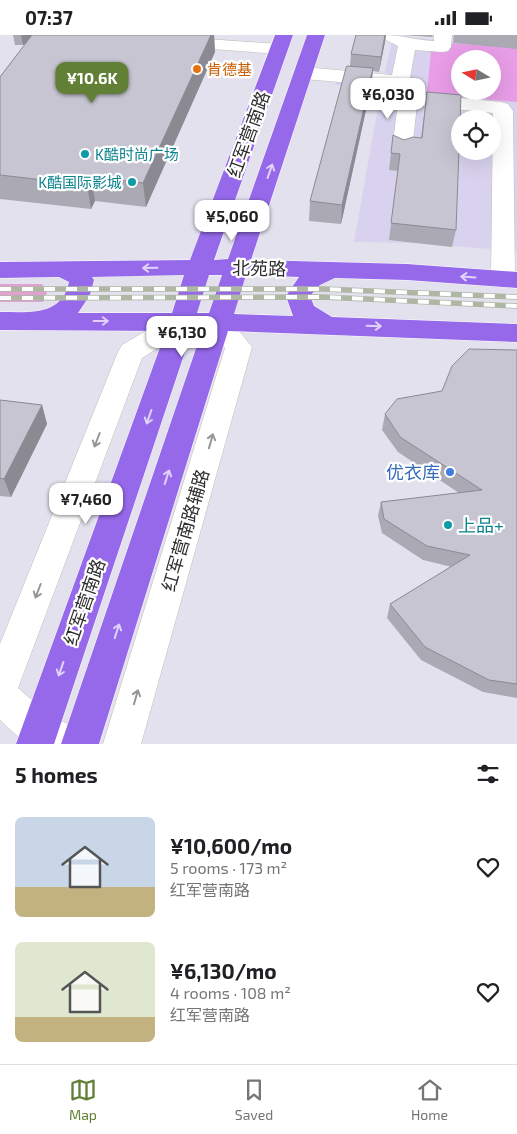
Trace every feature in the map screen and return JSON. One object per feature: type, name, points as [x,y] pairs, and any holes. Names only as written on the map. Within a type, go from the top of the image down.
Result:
[{"type":"main road","name":"红军营南路","points":[[80,744],[196,387],[316,35]]},
{"type":"main road","name":"红军营南路","points":[[37,738],[199,267],[282,42]]},
{"type":"main road","points":[[217,217],[232,223],[242,223],[253,219]]},
{"type":"main road","name":"北苑路","points":[[0,269],[237,267],[510,279]]},
{"type":"main road","points":[[41,321],[61,314],[75,303],[81,292],[82,280],[76,274],[60,269]]},
{"type":"main road","points":[[326,325],[303,311],[298,296],[302,285],[317,276],[334,270]]},
{"type":"main road","points":[[0,321],[182,321],[517,333]]},
{"type":"main road","points":[[160,382],[180,379],[196,387]]},
{"type":"street","points":[[402,149],[404,88],[399,40],[442,47],[443,35]]},
{"type":"street","points":[[162,41],[282,42]]},
{"type":"street","points":[[304,73],[404,88],[417,100],[517,109]]},
{"type":"street","points":[[494,107],[503,111],[510,171],[510,279]]},
{"type":"street","points":[[0,689],[131,352],[182,321]]},
{"type":"street","name":"红军营南路辅路","points":[[122,744],[239,347],[218,322]]},
{"type":"street","points":[[0,696],[37,738],[72,744]]},
{"type":"shaded area","points":[[440,35],[517,35],[517,251],[414,243],[354,242],[381,90],[335,85],[339,73],[384,77],[392,40],[401,37],[439,40]]},
{"type":"shaded area","points":[[447,43],[517,48],[517,102],[494,100],[501,100],[501,50],[451,50],[451,96],[427,94],[431,50]]},
{"type":"shaded area","points":[[0,284],[42,284],[47,293],[43,302],[0,302]]},
{"type":"building","name":"K酷时尚广场","points":[[32,35],[211,35],[143,183],[91,177],[87,185],[0,175],[0,77]]},
{"type":"building","points":[[356,35],[385,35],[381,57],[351,54]]},
{"type":"building","points":[[347,66],[373,68],[342,205],[310,201],[346,68]]},
{"type":"building","points":[[427,92],[451,94],[451,100],[461,100],[460,110],[451,110],[451,160],[459,160],[456,230],[391,223],[400,154],[391,153],[393,135],[404,140],[413,137],[422,138]]},
{"type":"building","name":"上品+","points":[[469,349],[517,350],[517,684],[489,680],[425,647],[390,604],[470,555],[427,546],[384,519],[381,502],[482,490],[400,437],[385,414],[397,399],[442,391],[452,366]]},
{"type":"building","points":[[0,400],[42,405],[4,479],[0,478]]},
{"type":"railway","points":[[0,289],[323,289],[517,297]]},
{"type":"railway","points":[[0,298],[323,297],[517,306]]},
{"type":"place","name":"肯德基","points":[[197,69]]},
{"type":"place","name":"K酷时尚广场","points":[[85,154]]},
{"type":"place","name":"K酷国际影城","points":[[132,182]]},
{"type":"place","name":"优衣库","points":[[450,472]]},
{"type":"place","name":"上品+","points":[[448,525]]}]
